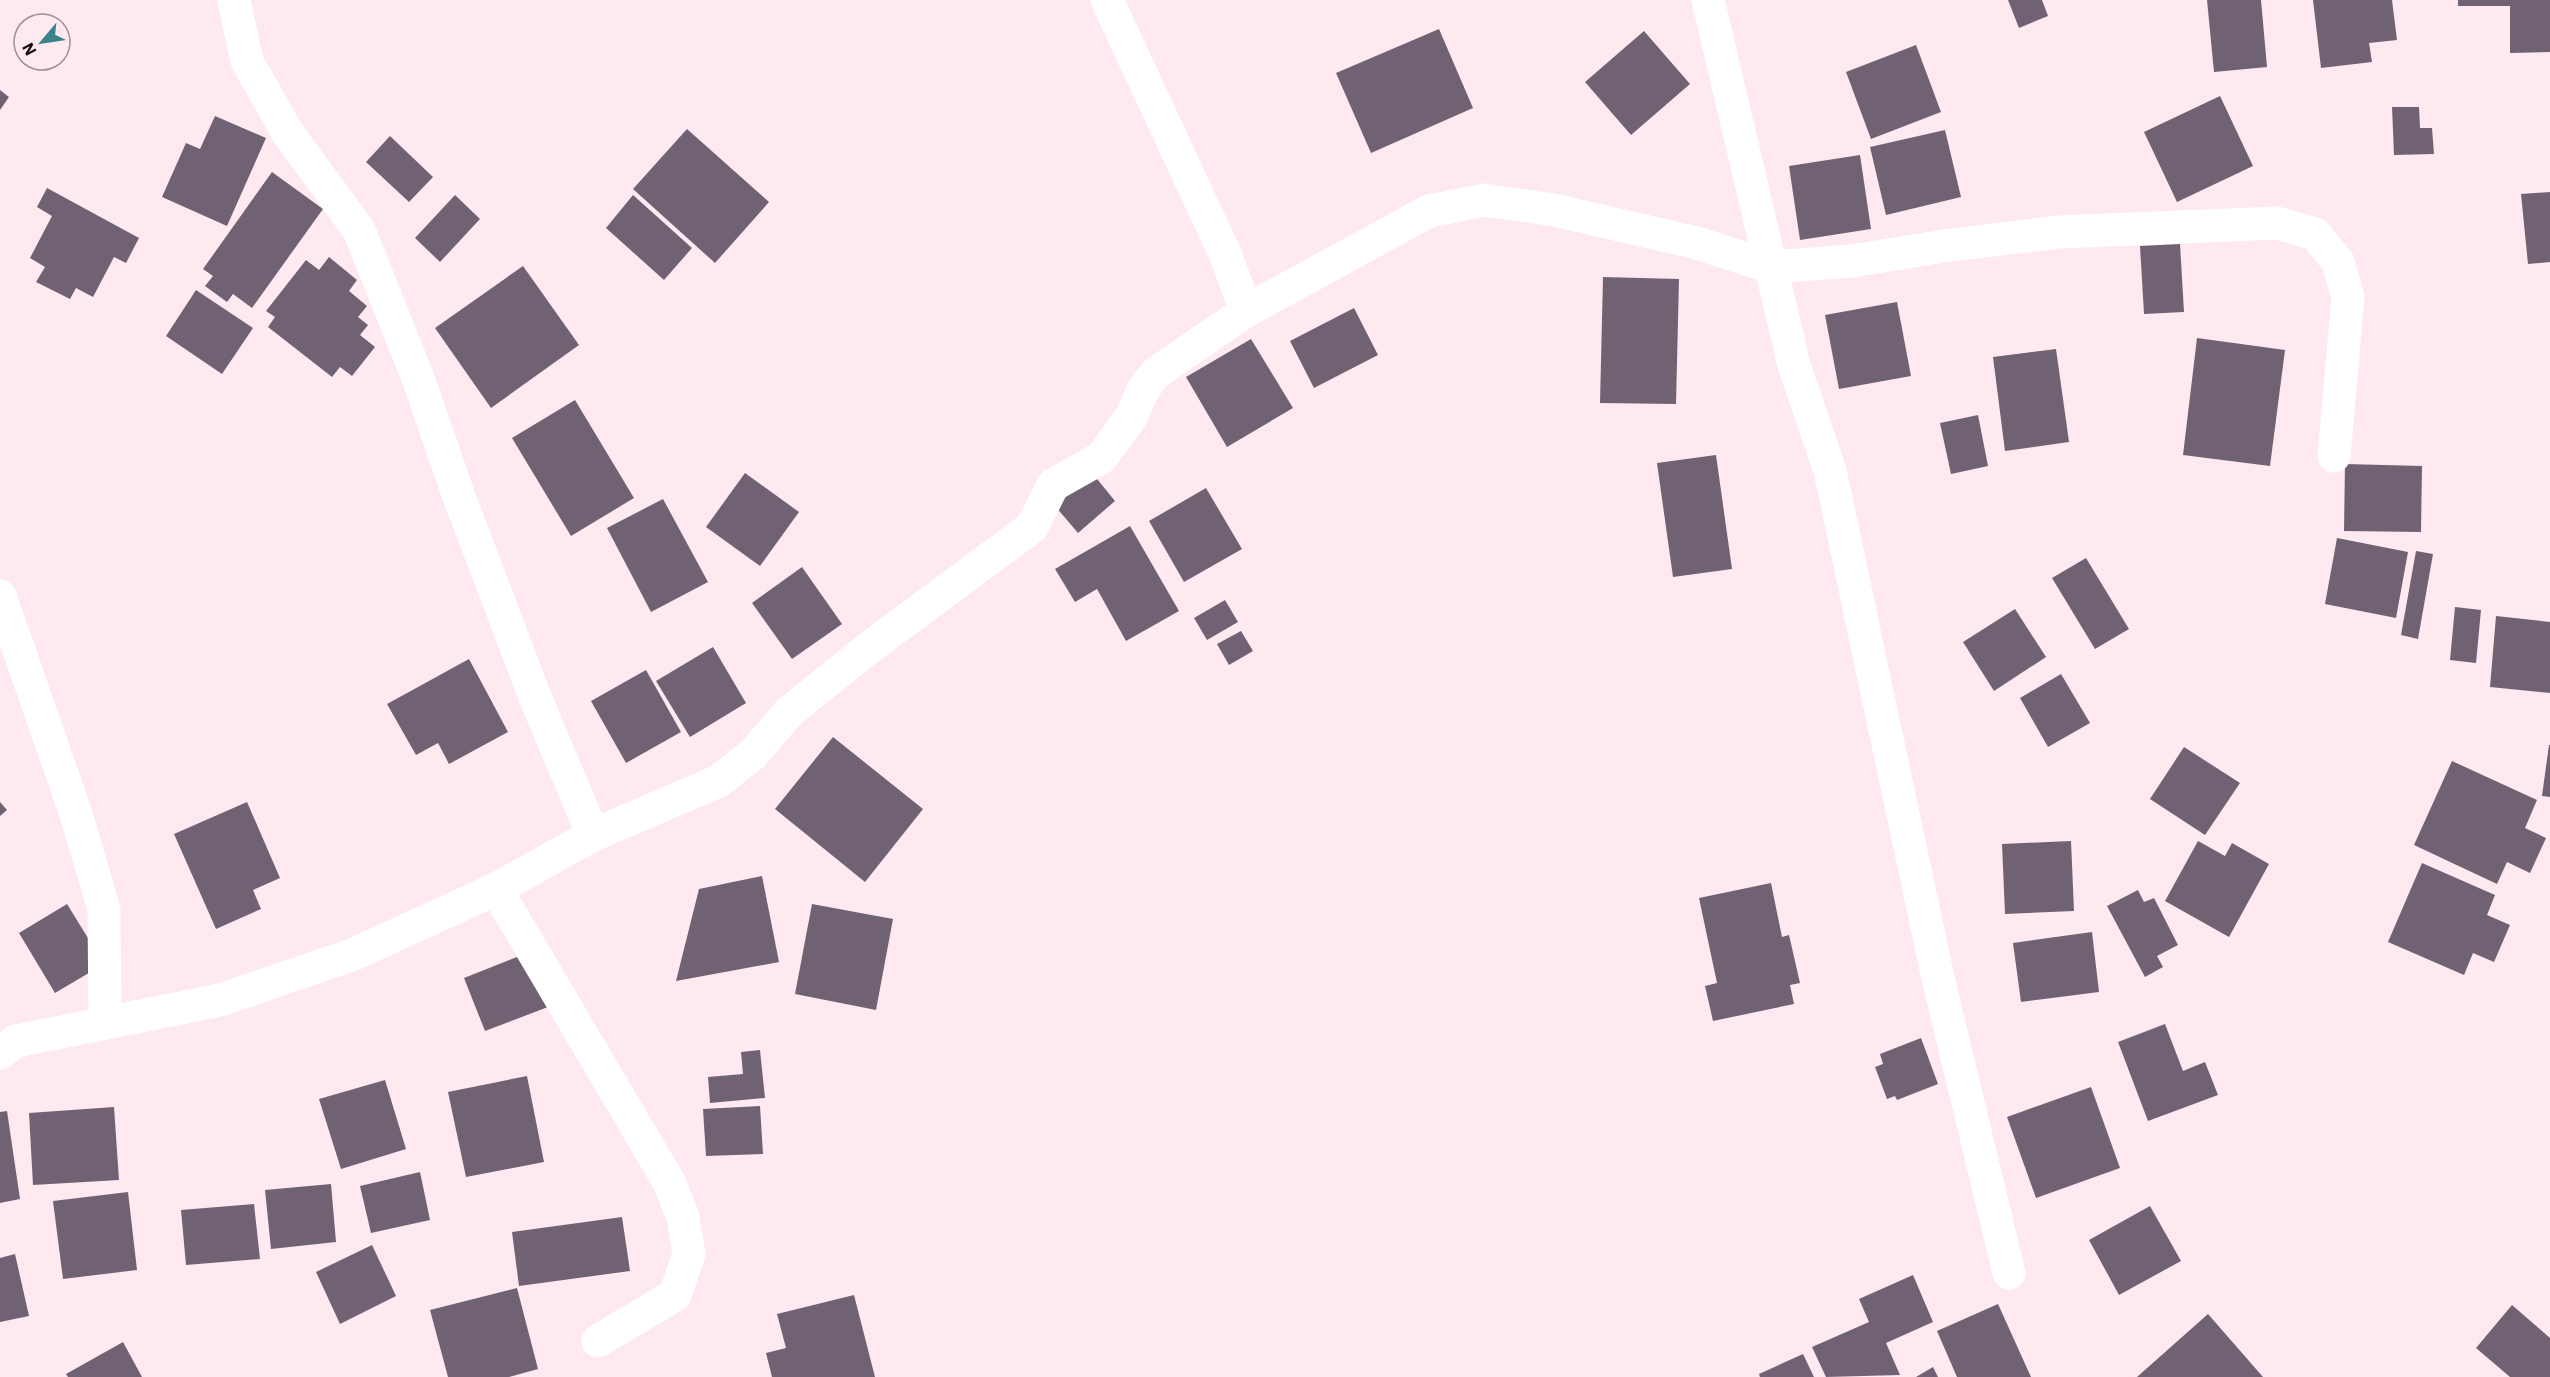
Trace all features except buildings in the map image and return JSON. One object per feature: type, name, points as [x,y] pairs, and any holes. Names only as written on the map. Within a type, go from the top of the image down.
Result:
[{"type":"street","points":[[234,0],[247,61],[286,132],[359,230],[418,378],[458,494],[535,697],[593,835]]},
{"type":"street","points":[[1107,0],[1226,256],[1246,311]]},
{"type":"street","points":[[1708,0],[1794,365],[1830,471],[1937,974],[2009,1272]]},
{"type":"street","points":[[0,1053],[16,1041],[220,1000],[352,955],[496,889],[593,835],[719,782],[753,754],[789,712],[870,646],[1032,527],[1053,485],[1101,458],[1131,417],[1144,388],[1156,373],[1246,311],[1429,211],[1485,200],[1554,210],[1697,243],[1771,267],[1852,261],[1944,246],[2060,232],[2277,223],[2314,234],[2337,262],[2348,297],[2334,456]]},
{"type":"street","points":[[0,596],[76,814],[104,910],[105,1023]]},
{"type":"street","points":[[496,889],[669,1182],[683,1217],[689,1254],[675,1295],[598,1341]]}]
